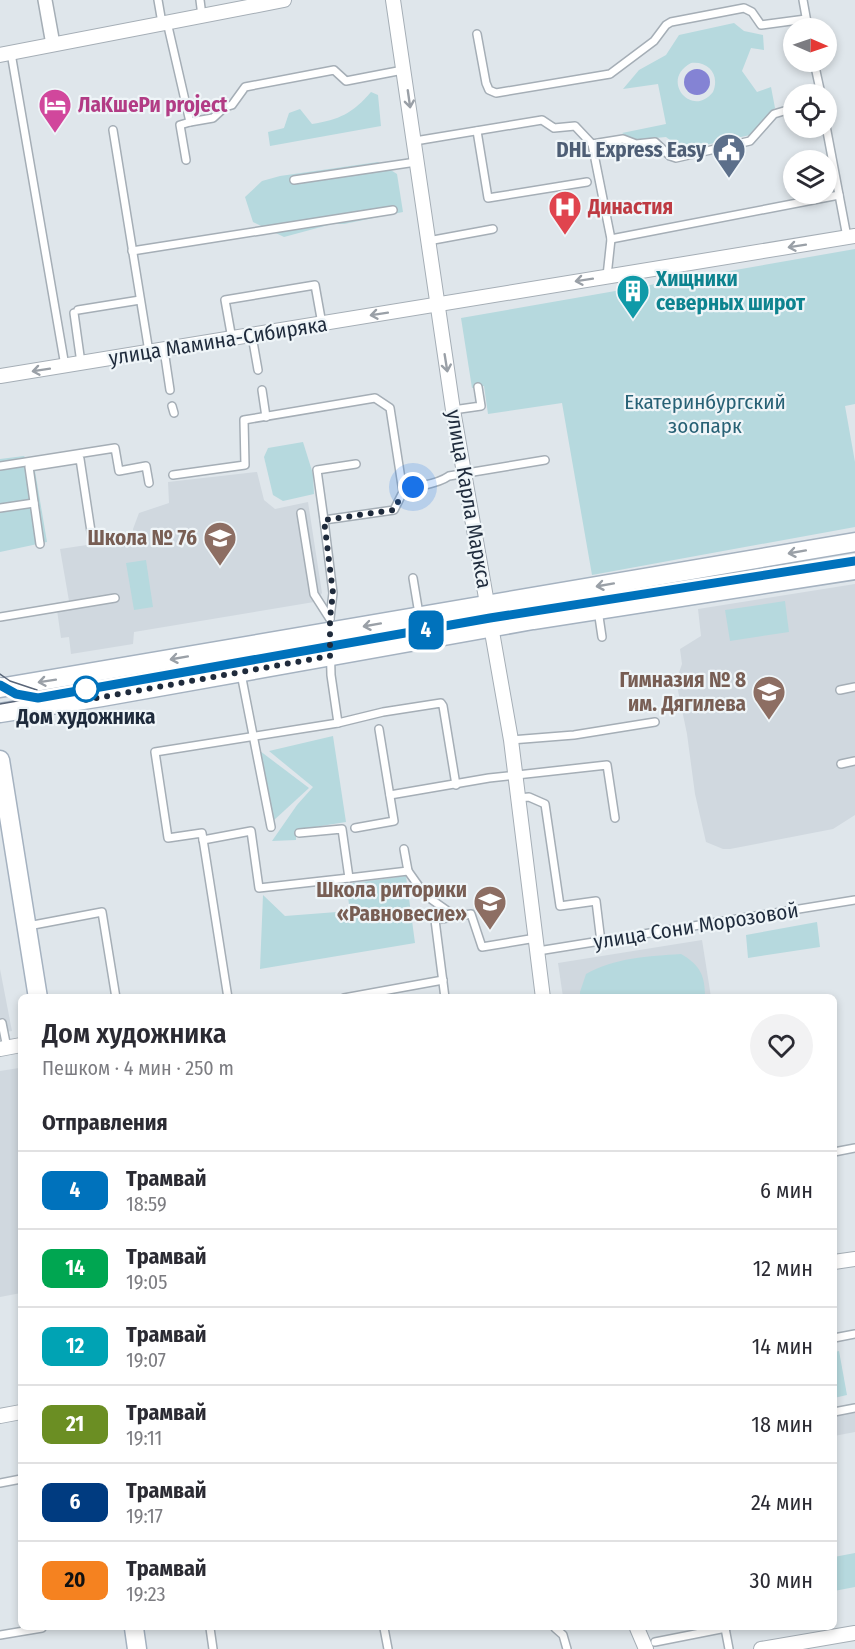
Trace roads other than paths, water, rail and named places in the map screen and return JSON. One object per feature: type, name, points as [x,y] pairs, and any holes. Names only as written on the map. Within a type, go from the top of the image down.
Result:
[{"type":"main road","points":[[0,688],[236,648],[330,625],[419,617],[855,542]]},
{"type":"main road","points":[[0,713],[102,697],[492,627],[855,570]]},
{"type":"main road","points":[[0,760],[37,994]]},
{"type":"main road","points":[[134,1630],[137,1649]]},
{"type":"street","points":[[6,54],[202,16],[247,3],[284,0]]},
{"type":"street","name":"улица Карла Маркса","points":[[393,0],[405,70],[436,305],[511,740],[543,994]]},
{"type":"street","name":"улица Мамина-Сибиряка","points":[[0,376],[851,237]]},
{"type":"street","points":[[3,1049],[18,1046]]},
{"type":"street","points":[[837,1262],[855,1259]]},
{"type":"street","points":[[0,1416],[18,1413]]},
{"type":"street","points":[[638,1630],[647,1647]]},
{"type":"street","points":[[761,1649],[855,1633]]},
{"type":"lane","points":[[42,0],[53,44]]},
{"type":"lane","points":[[48,0],[53,44]]},
{"type":"lane","points":[[158,0],[190,122]]},
{"type":"lane","points":[[200,0],[202,16]]},
{"type":"lane","points":[[803,0],[806,18]]},
{"type":"lane","points":[[477,34],[486,83],[489,90],[496,93],[610,74],[654,41],[671,22],[744,8],[752,12],[761,26],[783,23]]},
{"type":"lane","points":[[6,54],[48,287],[65,366]]},
{"type":"lane","points":[[186,160],[180,125],[213,118],[225,107],[232,105],[245,87],[334,70],[346,81],[405,70]]},
{"type":"lane","points":[[592,144],[625,139],[636,144],[656,142],[669,156],[676,158],[750,141],[774,114],[783,111]]},
{"type":"lane","points":[[415,141],[544,120],[554,128],[575,126],[592,144],[611,239],[607,276]]},
{"type":"lane","points":[[113,130],[149,352]]},
{"type":"lane","points":[[477,131],[488,198],[586,182]]},
{"type":"lane","points":[[828,138],[839,195],[851,237]]},
{"type":"lane","points":[[294,180],[417,161]]},
{"type":"lane","points":[[611,239],[839,195]]},
{"type":"lane","points":[[132,251],[393,210]]},
{"type":"lane","points":[[427,241],[493,229]]},
{"type":"lane","points":[[232,339],[225,300],[315,285],[322,324]]},
{"type":"lane","points":[[81,363],[76,312],[140,300]]},
{"type":"lane","points":[[252,336],[258,370]]},
{"type":"lane","points":[[164,350],[170,390]]},
{"type":"lane","points":[[453,410],[481,406],[478,387]]},
{"type":"lane","points":[[261,390],[266,417]]},
{"type":"lane","points":[[173,475],[245,465],[244,420],[375,398],[390,408],[403,492],[394,510],[324,520]]},
{"type":"lane","points":[[0,466],[115,448],[119,471],[146,466],[149,483]]},
{"type":"lane","points":[[40,544],[28,466],[80,459],[92,538]]},
{"type":"lane","points":[[403,492],[413,487],[440,483],[449,476],[545,459]]},
{"type":"lane","points":[[338,723],[330,656],[333,593],[317,470],[356,464]]},
{"type":"lane","points":[[0,508],[34,503]]},
{"type":"lane","points":[[301,513],[314,594],[330,625]]},
{"type":"lane","points":[[413,578],[419,617]]},
{"type":"lane","points":[[0,617],[115,598]]},
{"type":"lane","points":[[598,610],[602,637]]},
{"type":"lane","points":[[236,648],[255,735],[271,827]]},
{"type":"lane","points":[[840,690],[855,687]]},
{"type":"lane","points":[[227,994],[202,833],[168,838],[155,752],[441,704],[456,785]]},
{"type":"lane","points":[[511,740],[574,735],[655,722]]},
{"type":"lane","points":[[355,828],[394,821],[379,729]]},
{"type":"lane","points":[[841,764],[855,761]]},
{"type":"lane","points":[[390,795],[607,765],[615,818]]},
{"type":"lane","points":[[518,798],[528,797],[545,804],[560,906],[596,901],[601,942]]},
{"type":"lane","points":[[299,833],[342,829],[349,878]]},
{"type":"lane","points":[[203,840],[251,831],[259,888],[408,871]]},
{"type":"lane","points":[[404,849],[408,871],[424,895],[455,916]]},
{"type":"lane","name":"улица Сони Морозовой","points":[[455,916],[471,914],[482,946],[601,942],[855,900]]},
{"type":"lane","points":[[28,926],[102,912],[115,994]]},
{"type":"lane","points":[[445,994],[435,920],[455,916]]},
{"type":"lane","points":[[366,994],[443,980]]},
{"type":"lane","points":[[0,1024],[2,1023],[3,1049]]},
{"type":"lane","points":[[837,1151],[855,1148]]},
{"type":"lane","points":[[837,1337],[855,1334]]},
{"type":"lane","points":[[837,1411],[855,1408]]},
{"type":"lane","points":[[0,1483],[18,1480]]},
{"type":"lane","points":[[0,1635],[30,1630]]},
{"type":"lane","points":[[210,1630],[213,1649]]},
{"type":"lane","points":[[384,1630],[388,1649]]},
{"type":"lane","points":[[557,1630],[563,1635],[567,1649]]},
{"type":"lane","points":[[647,1647],[717,1630]]},
{"type":"lane","points":[[725,1630],[729,1649]]},
{"type":"tram line","points":[[0,704],[491,618],[855,561]]},
{"type":"tram line","name":"4","points":[[0,685],[16,694],[38,698],[490,618],[855,561]]},
{"type":"tram line","points":[[0,674],[10,681],[37,690]]},
{"type":"tram line","points":[[0,685],[16,694],[29,697]]},
{"type":"place","name":"ЛаKшеРи project","points":[[55,134]]},
{"type":"place","name":"DHL Express Easy","points":[[729,179]]},
{"type":"place","name":"Династия","points":[[565,236]]},
{"type":"place","name":"Хищники северных широт","points":[[633,320]]},
{"type":"place","name":"Школа № 76","points":[[220,567]]},
{"type":"place","name":"Дом художника","points":[[86,689]]},
{"type":"place","name":"Гимназия № 8 им. Дягилева","points":[[769,721]]},
{"type":"place","name":"Школа риторики «Равновесие»","points":[[490,931]]},
{"type":"park label","name":"Екатеринбургский зоопарк","points":[[705,414]]}]
